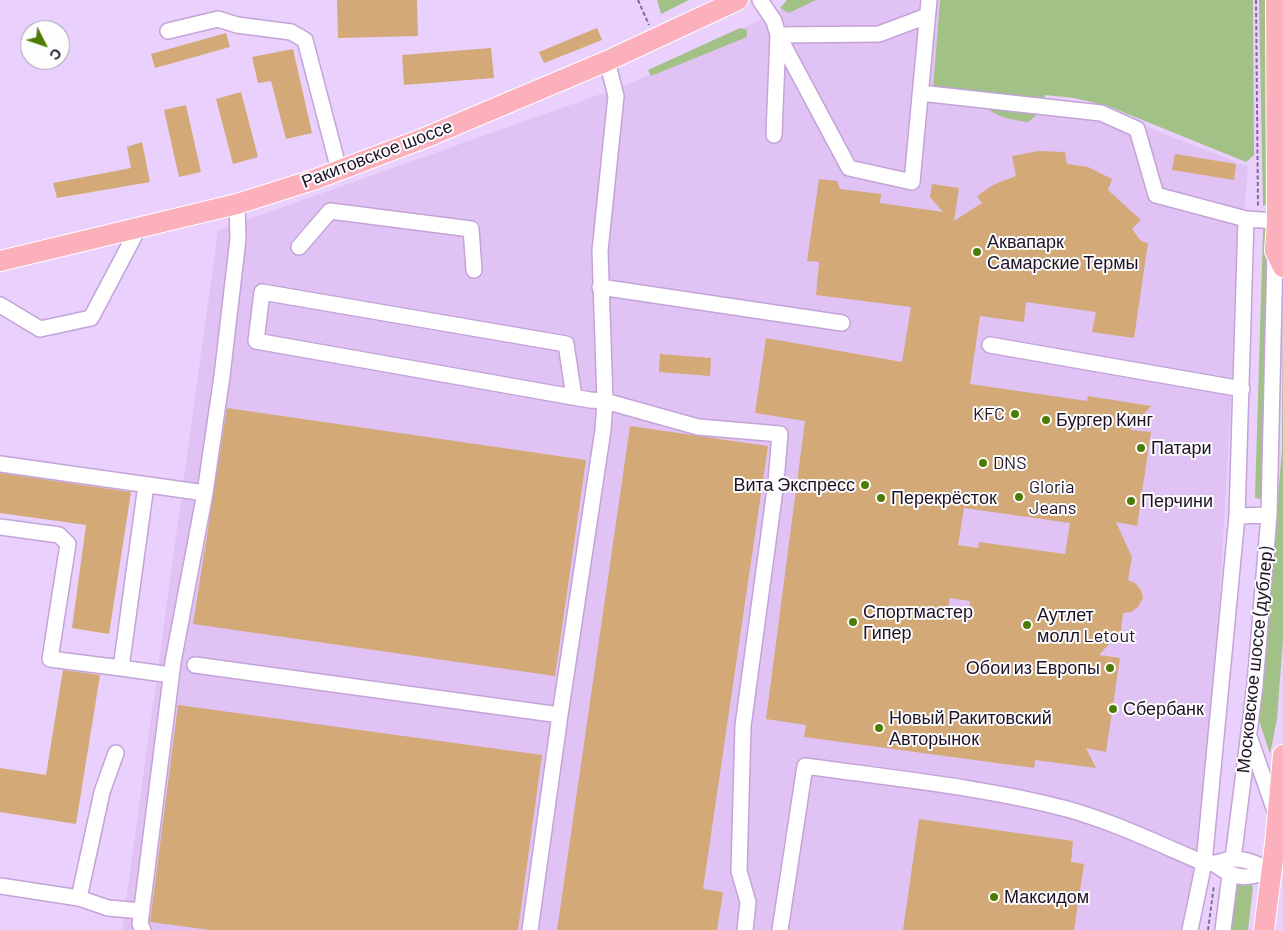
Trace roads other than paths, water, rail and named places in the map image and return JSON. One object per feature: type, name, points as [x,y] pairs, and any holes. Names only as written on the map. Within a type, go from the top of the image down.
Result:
[{"type":"main road","name":"Ракитовское шоссе","points":[[0,260],[138,229],[237,204],[339,170],[426,137],[607,61],[738,0]]},
{"type":"main road","points":[[1276,0],[1277,221],[1279,259]]},
{"type":"main road","points":[[1264,930],[1277,872],[1278,819],[1283,755]]},
{"type":"street","points":[[760,0],[774,21],[778,35],[849,168],[912,182],[929,0]]},
{"type":"street","points":[[778,35],[880,34],[927,16]]},
{"type":"street","points":[[168,31],[218,19],[246,27],[291,32],[305,40],[339,170]]},
{"type":"street","points":[[774,135],[778,35]]},
{"type":"street","points":[[530,930],[603,430],[605,401],[600,251],[616,96],[607,61]]},
{"type":"street","points":[[920,93],[1101,113],[1137,129],[1156,195],[1246,219],[1277,221]]},
{"type":"street","points":[[143,930],[140,924],[171,675],[204,493],[222,376],[238,239],[237,204]]},
{"type":"street","points":[[299,247],[330,211],[471,229],[474,270]]},
{"type":"street","points":[[1190,930],[1210,864],[1237,516],[1246,219]]},
{"type":"street","points":[[0,305],[40,329],[91,318],[138,229]]},
{"type":"street","name":"Московское шоссе (дублер)","points":[[1232,859],[1249,735],[1269,516],[1279,259]]},
{"type":"street","points":[[600,286],[842,323]]},
{"type":"street","points":[[574,397],[566,344],[262,292],[256,341],[574,397],[605,401],[698,427],[780,434],[776,482],[743,726],[739,872],[748,902],[745,930]]},
{"type":"street","points":[[990,345],[1242,388]]},
{"type":"street","points":[[0,464],[204,493]]},
{"type":"street","points":[[120,668],[146,485]]},
{"type":"street","points":[[1237,516],[1269,516]]},
{"type":"street","points":[[0,527],[59,534],[68,544],[50,659],[171,675]]},
{"type":"street","points":[[195,665],[560,715]]},
{"type":"street","points":[[1249,735],[1278,819]]},
{"type":"street","points":[[79,898],[102,792],[116,753]]},
{"type":"street","points":[[780,930],[805,766],[997,796],[1066,809],[1210,864],[1230,875],[1253,877],[1277,872]]},
{"type":"street","points":[[1210,864],[1232,859],[1254,862],[1277,872]]},
{"type":"street","points":[[1223,930],[1230,875]]},
{"type":"street","points":[[0,886],[79,898],[108,908],[142,911]]},
{"type":"place","name":"Аквапарк Самарские Термы","points":[[977,252]]},
{"type":"place","name":"KFC","points":[[1015,414]]},
{"type":"place","name":"Бургер Кинг","points":[[1046,420]]},
{"type":"place","name":"Патари","points":[[1141,448]]},
{"type":"place","name":"DNS","points":[[983,463]]},
{"type":"place","name":"Вита Экспресс","points":[[865,485]]},
{"type":"place","name":"Gloria Jeans","points":[[1019,497]]},
{"type":"place","name":"Перекрёсток","points":[[881,498]]},
{"type":"place","name":"Перчини","points":[[1131,501]]},
{"type":"place","name":"Спортмастер Гипер","points":[[853,622]]},
{"type":"place","name":"Аутлет молл Letout","points":[[1027,625]]},
{"type":"place","name":"Обои из Европы","points":[[1110,668]]},
{"type":"place","name":"Сбербанк","points":[[1113,709]]},
{"type":"place","name":"Новый Ракитовский Авторынок","points":[[879,728]]},
{"type":"place","name":"Максидом","points":[[994,897]]}]
